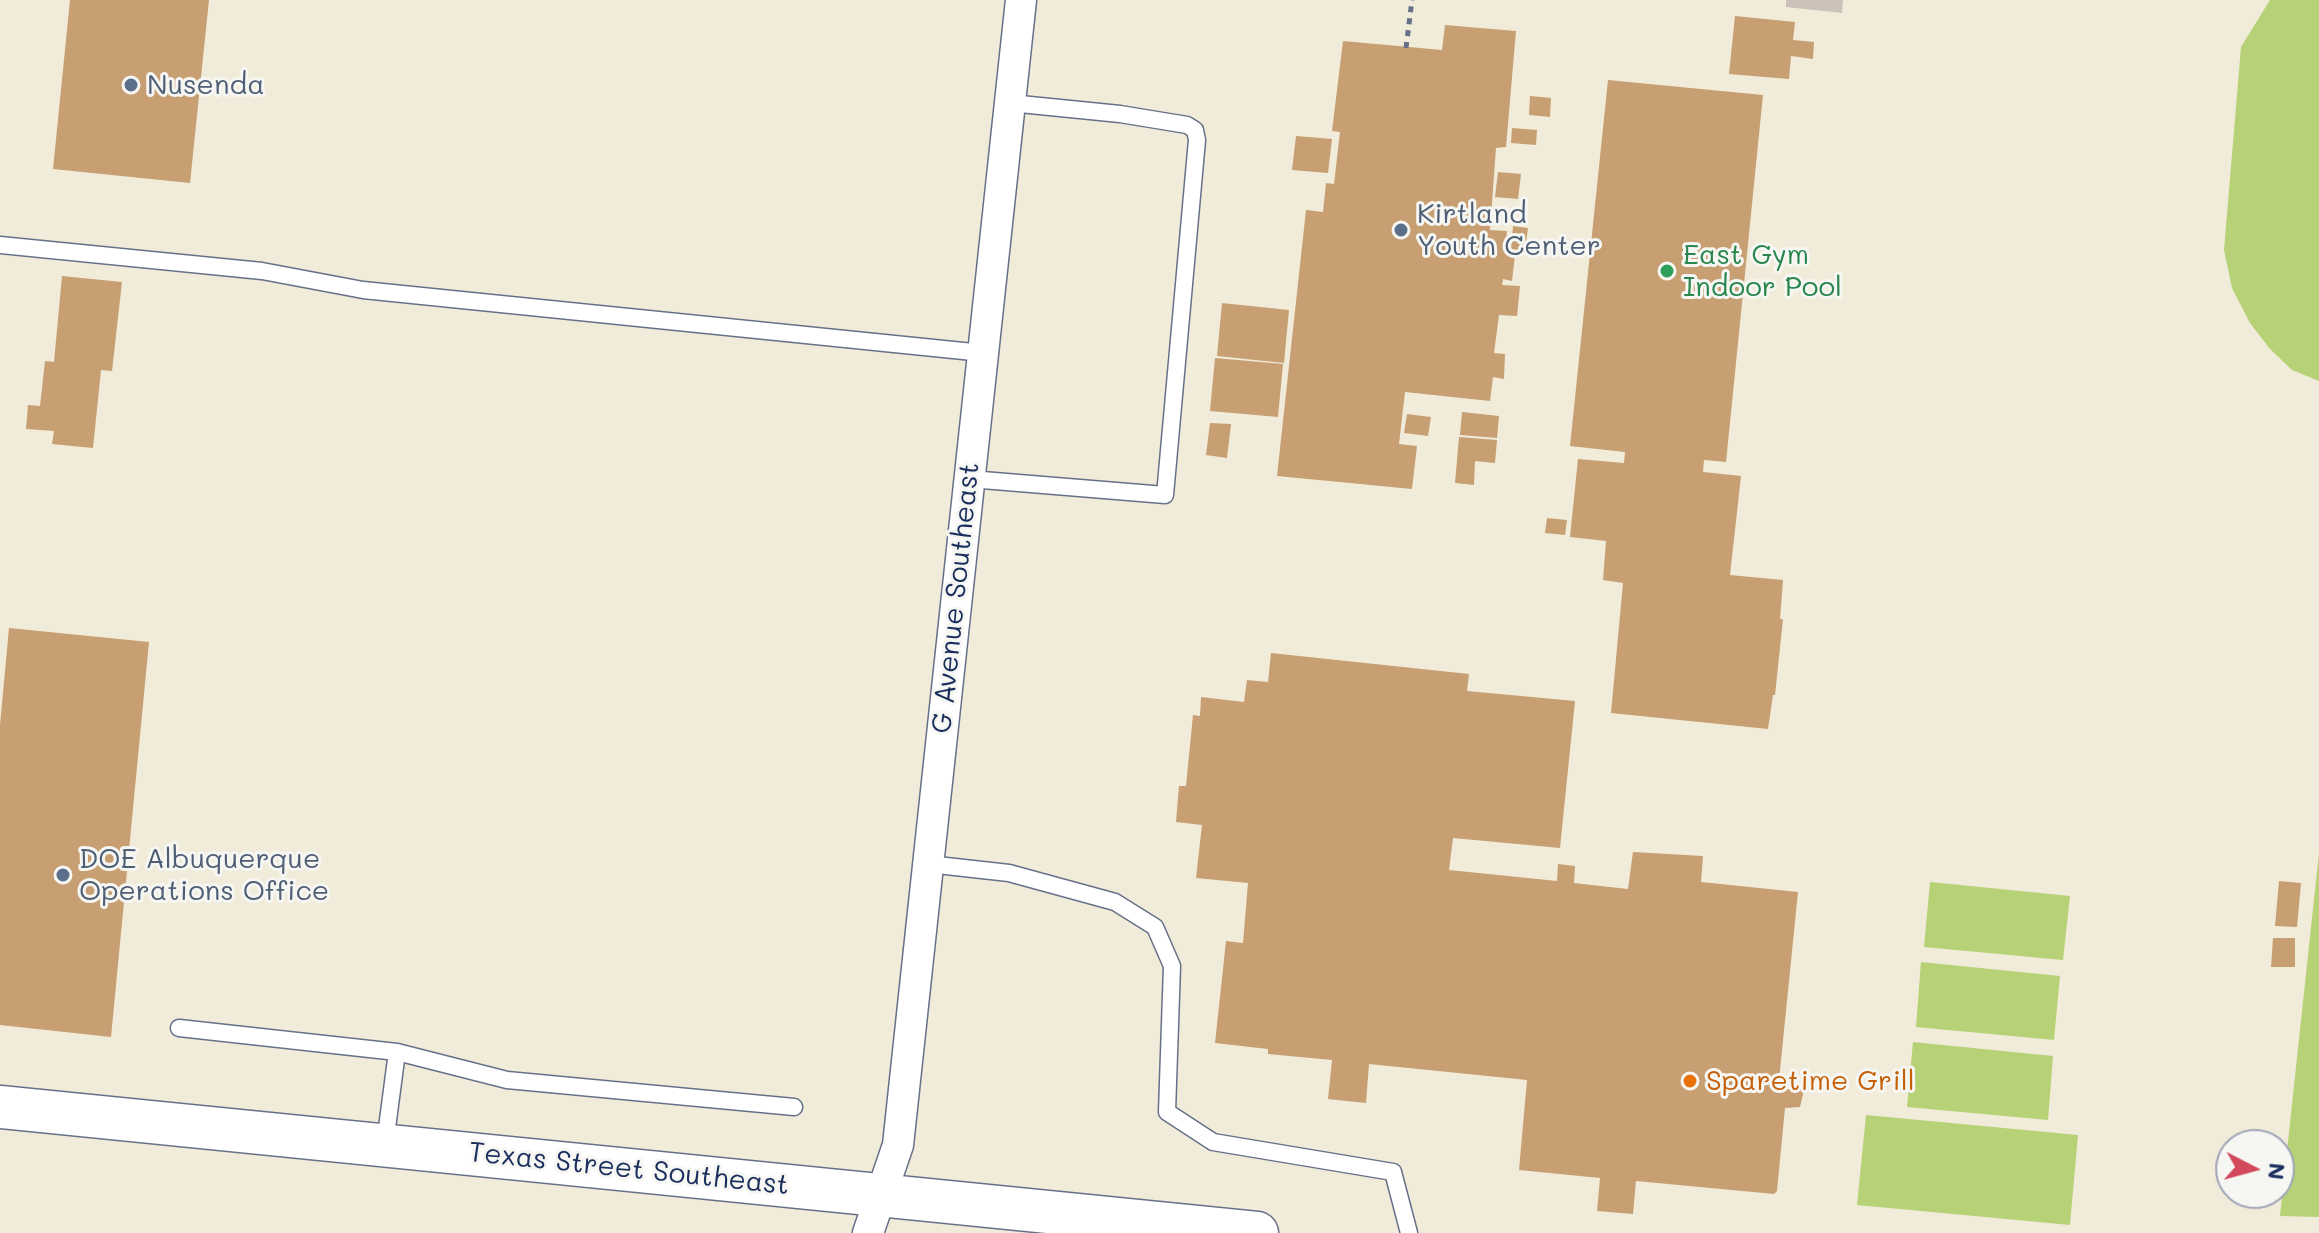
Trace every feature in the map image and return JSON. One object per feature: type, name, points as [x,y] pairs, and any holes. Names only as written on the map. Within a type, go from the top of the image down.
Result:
[{"type":"street","name":"G Avenue Southeast","points":[[868,1233],[879,1193],[898,1145],[1021,0]]},
{"type":"street","name":"Texas Street Southeast","points":[[0,1107],[1257,1233]]},
{"type":"lane","points":[[970,479],[1165,495],[1197,140],[1195,130],[1187,125],[1120,114],[1010,103]]},
{"type":"lane","points":[[0,245],[262,271],[363,290],[983,353]]},
{"type":"lane","points":[[928,864],[1009,873],[1115,902],[1155,927],[1172,966],[1167,1112],[1213,1142],[1393,1172],[1409,1233]]},
{"type":"lane","points":[[179,1028],[397,1052],[507,1080],[794,1107]]},
{"type":"lane","points":[[385,1145],[397,1052]]},
{"type":"path","points":[[1406,48],[1412,0]]},
{"type":"shaded area","points":[[1786,0],[1843,0],[1842,13],[1786,7]]},
{"type":"green space","points":[[2270,0],[2319,0],[2319,381],[2292,370],[2270,349],[2250,323],[2232,288],[2224,250],[2241,47]]},
{"type":"green space","points":[[2319,853],[2319,1217],[2280,1216],[2281,1209],[2295,1209],[2295,1129],[2289,1129]]},
{"type":"green space","points":[[1930,882],[2070,896],[2063,960],[1924,947]]},
{"type":"green space","points":[[1921,962],[2060,976],[2054,1040],[1916,1027]]},
{"type":"green space","points":[[1913,1042],[2053,1056],[2048,1120],[1907,1107]]},
{"type":"green space","points":[[1866,1115],[2078,1135],[2070,1225],[1857,1205]]},
{"type":"building","name":"Nusenda","points":[[70,0],[209,0],[190,183],[53,169]]},
{"type":"building","points":[[1735,16],[1795,22],[1793,40],[1814,42],[1813,59],[1791,56],[1789,79],[1729,74]]},
{"type":"building","name":"Kirtland Youth Center","points":[[1445,25],[1516,31],[1506,147],[1496,148],[1490,230],[1507,231],[1505,254],[1515,255],[1512,281],[1503,279],[1502,285],[1520,286],[1517,316],[1499,315],[1494,353],[1505,354],[1504,379],[1493,377],[1490,401],[1405,392],[1399,444],[1417,446],[1412,489],[1277,476],[1306,210],[1323,212],[1326,183],[1334,184],[1340,132],[1332,131],[1343,41],[1442,50]]},
{"type":"building","points":[[1608,80],[1763,95],[1726,462],[1704,460],[1703,472],[1741,476],[1730,575],[1783,580],[1780,619],[1783,619],[1768,729],[1611,713],[1623,583],[1603,580],[1606,541],[1570,537],[1578,459],[1624,463],[1625,452],[1570,446]]},
{"type":"building","points":[[1530,96],[1551,98],[1550,117],[1529,115]]},
{"type":"building","points":[[1512,128],[1537,130],[1536,145],[1511,143]]},
{"type":"building","points":[[1296,136],[1332,139],[1328,173],[1292,170]]},
{"type":"building","points":[[1498,172],[1521,174],[1518,199],[1495,197]]},
{"type":"building","points":[[1513,226],[1528,228],[1525,251],[1511,249]]},
{"type":"building","points":[[62,276],[122,282],[112,371],[101,370],[93,448],[52,444],[54,431],[26,429],[28,405],[40,406],[45,361],[54,362]]},
{"type":"building","points":[[1222,303],[1289,310],[1284,363],[1217,356]]},
{"type":"building","points":[[1215,358],[1283,364],[1278,417],[1210,411]]},
{"type":"building","points":[[1462,412],[1499,416],[1497,438],[1460,435]]},
{"type":"building","points":[[1407,414],[1431,417],[1428,436],[1404,433]]},
{"type":"building","points":[[1210,423],[1231,424],[1227,458],[1206,455]]},
{"type":"building","points":[[1459,437],[1497,440],[1495,463],[1475,461],[1474,485],[1455,483]]},
{"type":"building","points":[[1547,518],[1567,520],[1565,535],[1545,533]]},
{"type":"building","name":"DOE Albuquerque Operations Office","points":[[9,628],[149,642],[111,1037],[0,1025],[0,725]]},
{"type":"building","points":[[1271,653],[1469,674],[1467,691],[1575,701],[1560,848],[1453,838],[1449,870],[1557,881],[1558,864],[1575,866],[1574,883],[1628,889],[1633,852],[1703,856],[1701,882],[1798,892],[1779,1080],[1787,1084],[1787,1089],[1804,1090],[1800,1107],[1785,1108],[1777,1191],[1774,1194],[1636,1181],[1633,1214],[1597,1211],[1600,1178],[1519,1170],[1527,1080],[1369,1064],[1366,1103],[1328,1099],[1332,1060],[1268,1054],[1268,1049],[1215,1043],[1226,941],[1243,943],[1248,883],[1196,878],[1202,825],[1176,822],[1179,786],[1186,786],[1193,715],[1200,716],[1201,697],[1244,702],[1247,680],[1268,682]]},
{"type":"building","points":[[2279,881],[2301,883],[2297,927],[2275,926]]},
{"type":"building","points":[[2273,938],[2295,938],[2295,967],[2271,967]]},
{"type":"place","name":"Nusenda","points":[[131,85]]},
{"type":"place","name":"Kirtland Youth Center","points":[[1401,230]]},
{"type":"place","name":"East Gym Indoor Pool","points":[[1667,271]]},
{"type":"place","name":"DOE Albuquerque Operations Office","points":[[63,875]]},
{"type":"place","name":"Sparetime Grill","points":[[1690,1081]]}]
